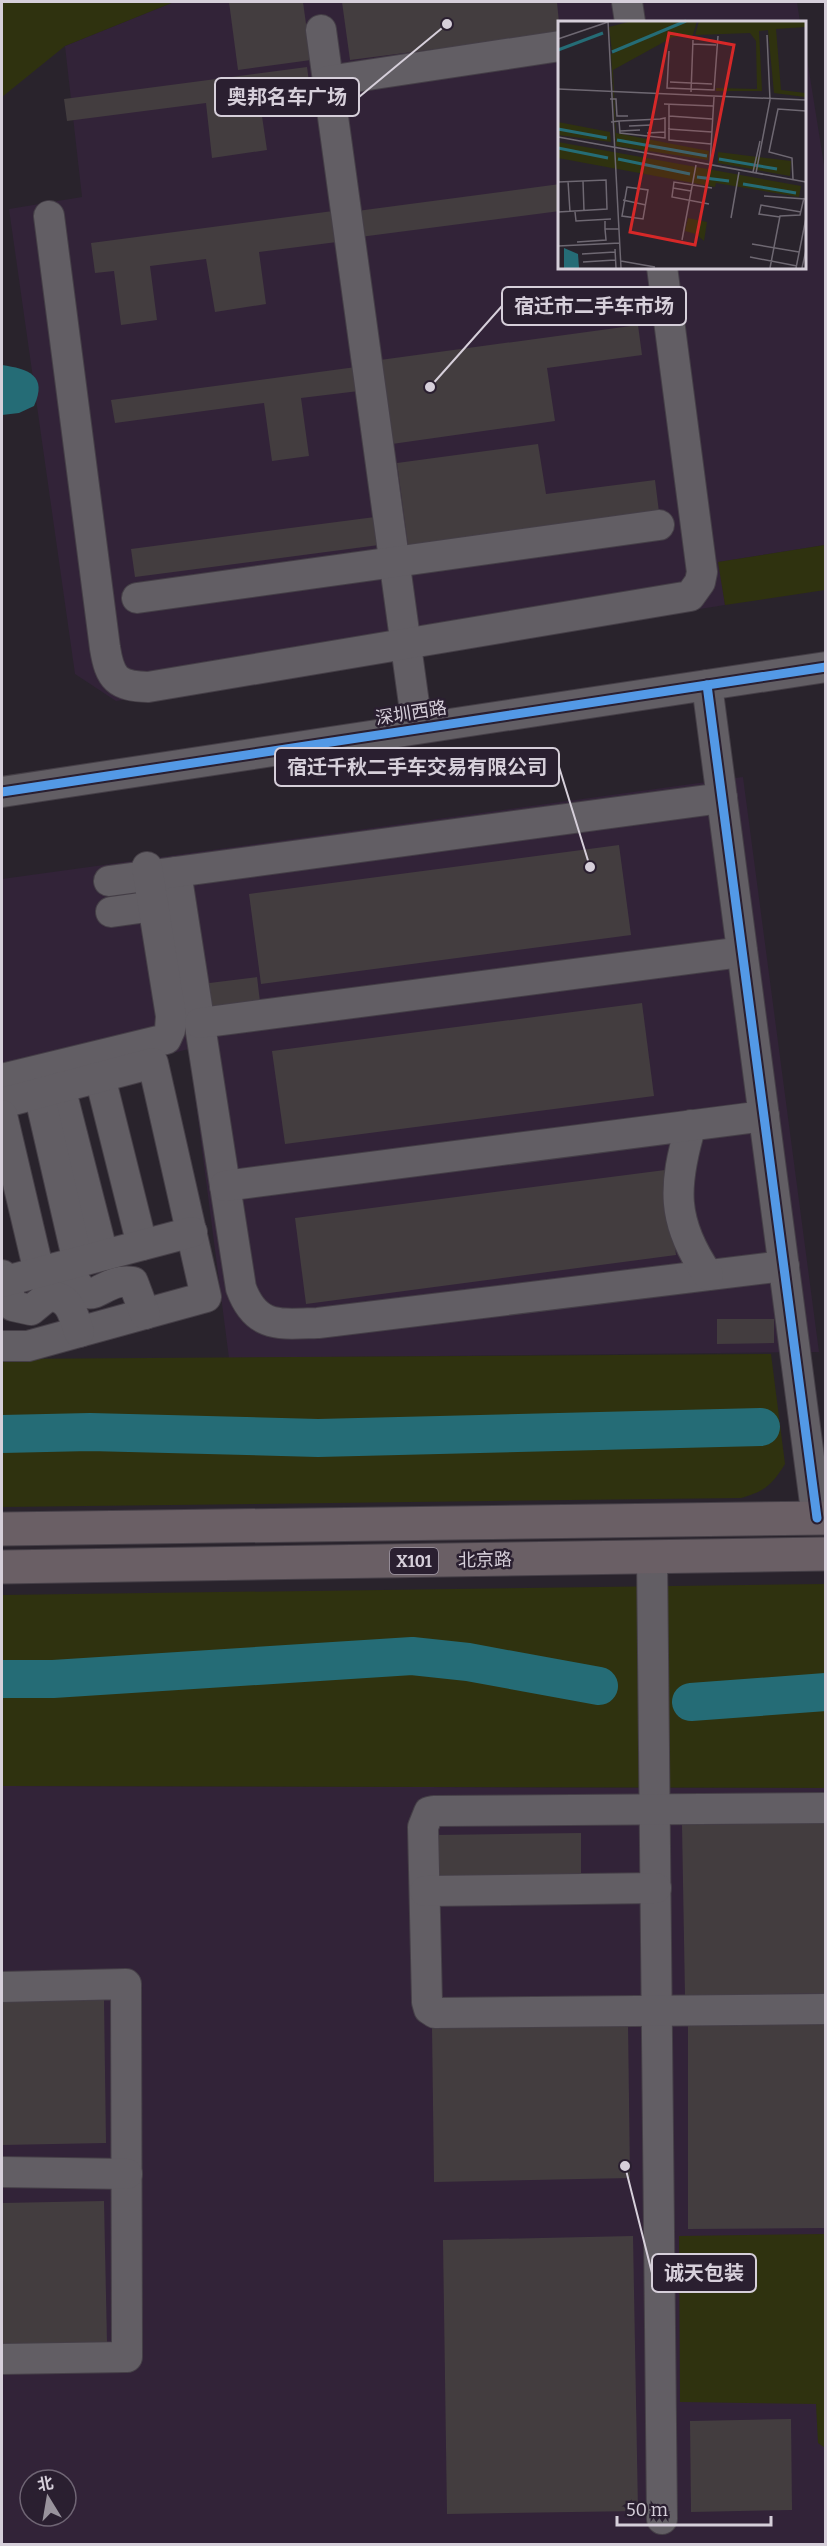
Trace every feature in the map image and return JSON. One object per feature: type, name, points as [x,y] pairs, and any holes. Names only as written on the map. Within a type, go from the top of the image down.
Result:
[{"type":"main road","name":"北京路","points":[[2,1529],[821,1518]]},
{"type":"main road","name":"北京路","points":[[2,1568],[825,1554]]},
{"type":"street","points":[[627,2],[630,21]]},
{"type":"street","points":[[321,30],[415,711]]},
{"type":"street","points":[[328,81],[558,46]]},
{"type":"street","points":[[49,216],[105,648],[108,665],[115,678],[129,686],[148,687],[690,596],[700,582],[702,572],[662,268]]},
{"type":"street","points":[[137,598],[658,525]]},
{"type":"street","name":"深圳西路","points":[[2,772],[825,651]]},
{"type":"street","name":"深圳西路","points":[[2,792],[825,667]]},
{"type":"street","points":[[707,685],[784,1266],[821,1518]]},
{"type":"street","points":[[109,881],[157,872],[722,798]]},
{"type":"street","points":[[2,1079],[166,1038],[170,1030],[171,1016],[154,906],[157,872]]},
{"type":"street","points":[[157,872],[200,1023],[241,1288],[248,1308],[263,1319],[285,1324],[318,1323],[784,1266]]},
{"type":"street","points":[[111,912],[154,906]]},
{"type":"street","points":[[200,1023],[742,952]]},
{"type":"street","points":[[2,1103],[153,1063],[185,1234],[206,1297],[28,1346],[2,1346]]},
{"type":"street","points":[[99,1077],[142,1245]]},
{"type":"street","points":[[50,1090],[52,1148],[72,1263],[80,1290],[90,1294],[101,1292],[111,1282],[120,1280],[133,1282],[145,1314]]},
{"type":"street","points":[[50,1090],[72,1263]]},
{"type":"street","points":[[2,1115],[9,1165],[72,1263]]},
{"type":"street","points":[[225,1186],[764,1116]]},
{"type":"street","points":[[692,1125],[679,1170],[679,1211],[690,1250],[708,1275]]},
{"type":"street","points":[[9,1165],[52,1148]]},
{"type":"street","points":[[79,1332],[72,1309],[65,1300],[48,1296],[32,1310],[21,1310],[13,1306],[2,1279],[185,1234]]},
{"type":"street","points":[[652,1557],[662,2519]]},
{"type":"street","points":[[825,1808],[429,1812],[423,1827],[426,2002],[429,2009],[435,2013],[825,2009]]},
{"type":"street","points":[[424,1891],[656,1888]]},
{"type":"street","points":[[2,1987],[126,1984],[127,2174],[127,2357],[2,2359]]},
{"type":"street","points":[[2,2172],[127,2174]]},
{"type":"shaded area","points":[[174,2],[797,2],[800,21],[558,21],[558,268],[806,268],[806,52],[825,171],[825,545],[719,562],[725,605],[116,701],[75,674],[9,209],[82,197],[65,46]]},
{"type":"shaded area","points":[[743,777],[819,1352],[229,1358],[189,1049],[2,1095],[2,879]]},
{"type":"shaded area","points":[[2,1786],[825,1788],[825,2544],[2,2544]]},
{"type":"green space","points":[[2,2],[174,2],[65,46],[2,97]]},
{"type":"green space","points":[[825,545],[825,590],[725,605],[718,562]]},
{"type":"green space","points":[[771,1354],[785,1464],[767,1486],[741,1498],[2,1507],[2,1359]]},
{"type":"green space","points":[[825,1584],[825,1788],[2,1786],[2,1595]]},
{"type":"green space","points":[[825,2234],[825,2448],[818,2443],[816,2404],[680,2402],[679,2236]]},
{"type":"water","points":[[2,365],[27,372],[37,380],[38,396],[34,406],[19,413],[2,415]]},
{"type":"building","points":[[229,2],[303,2],[311,60],[238,70]]},
{"type":"building","points":[[342,2],[557,2],[558,33],[350,60]]},
{"type":"building","points":[[307,67],[310,89],[259,96],[267,150],[212,158],[206,103],[67,121],[64,99]]},
{"type":"building","points":[[558,184],[558,211],[360,237],[357,211]]},
{"type":"building","points":[[333,211],[337,242],[259,252],[266,304],[215,312],[206,259],[150,266],[157,320],[121,325],[114,271],[95,273],[91,243]]},
{"type":"building","points":[[638,325],[642,355],[547,368],[555,421],[392,444],[380,360]]},
{"type":"building","points":[[356,367],[359,391],[301,398],[309,456],[272,461],[264,403],[115,423],[111,400]]},
{"type":"building","points":[[538,444],[546,494],[655,480],[659,512],[408,545],[397,463]]},
{"type":"building","points":[[375,517],[379,545],[135,577],[131,549]]},
{"type":"building","points":[[619,845],[631,935],[261,984],[249,894]]},
{"type":"building","points":[[257,977],[261,1010],[182,1020],[177,987]]},
{"type":"building","points":[[642,1003],[654,1096],[285,1144],[272,1051]]},
{"type":"building","points":[[665,1170],[676,1255],[306,1304],[295,1218]]},
{"type":"building","points":[[717,1319],[774,1319],[774,1343],[717,1344]]},
{"type":"building","points":[[826,1823],[826,1993],[685,1996],[682,1825]]},
{"type":"building","points":[[581,1833],[581,1874],[435,1877],[434,1835]]},
{"type":"building","points":[[104,2000],[106,2143],[2,2145],[2,2001]]},
{"type":"building","points":[[688,2020],[826,2020],[826,2228],[688,2229]]},
{"type":"building","points":[[628,2022],[630,2178],[434,2182],[432,2026]]},
{"type":"building","points":[[104,2201],[107,2343],[2,2345],[2,2203]]},
{"type":"building","points":[[633,2236],[638,2511],[447,2514],[443,2240]]},
{"type":"building","points":[[791,2419],[792,2510],[691,2512],[690,2421]]},
{"type":"waterway","points":[[2,1434],[90,1432],[318,1438],[761,1427]]},
{"type":"waterway","points":[[2,1679],[53,1679],[412,1656],[468,1662],[599,1686]]},
{"type":"waterway","points":[[691,1702],[826,1692]]},
{"type":"cycle path","points":[[2,792],[826,667]]},
{"type":"cycle path","points":[[707,685],[817,1518]]},
{"type":"place","name":"奥邦名车广场","points":[[447,24]]},
{"type":"place","name":"宿迁市二手车市场","points":[[430,387]]},
{"type":"place","name":"宿迁千秋二手车交易有限公司","points":[[590,867]]},
{"type":"place","name":"诚天包装","points":[[625,2166]]}]
